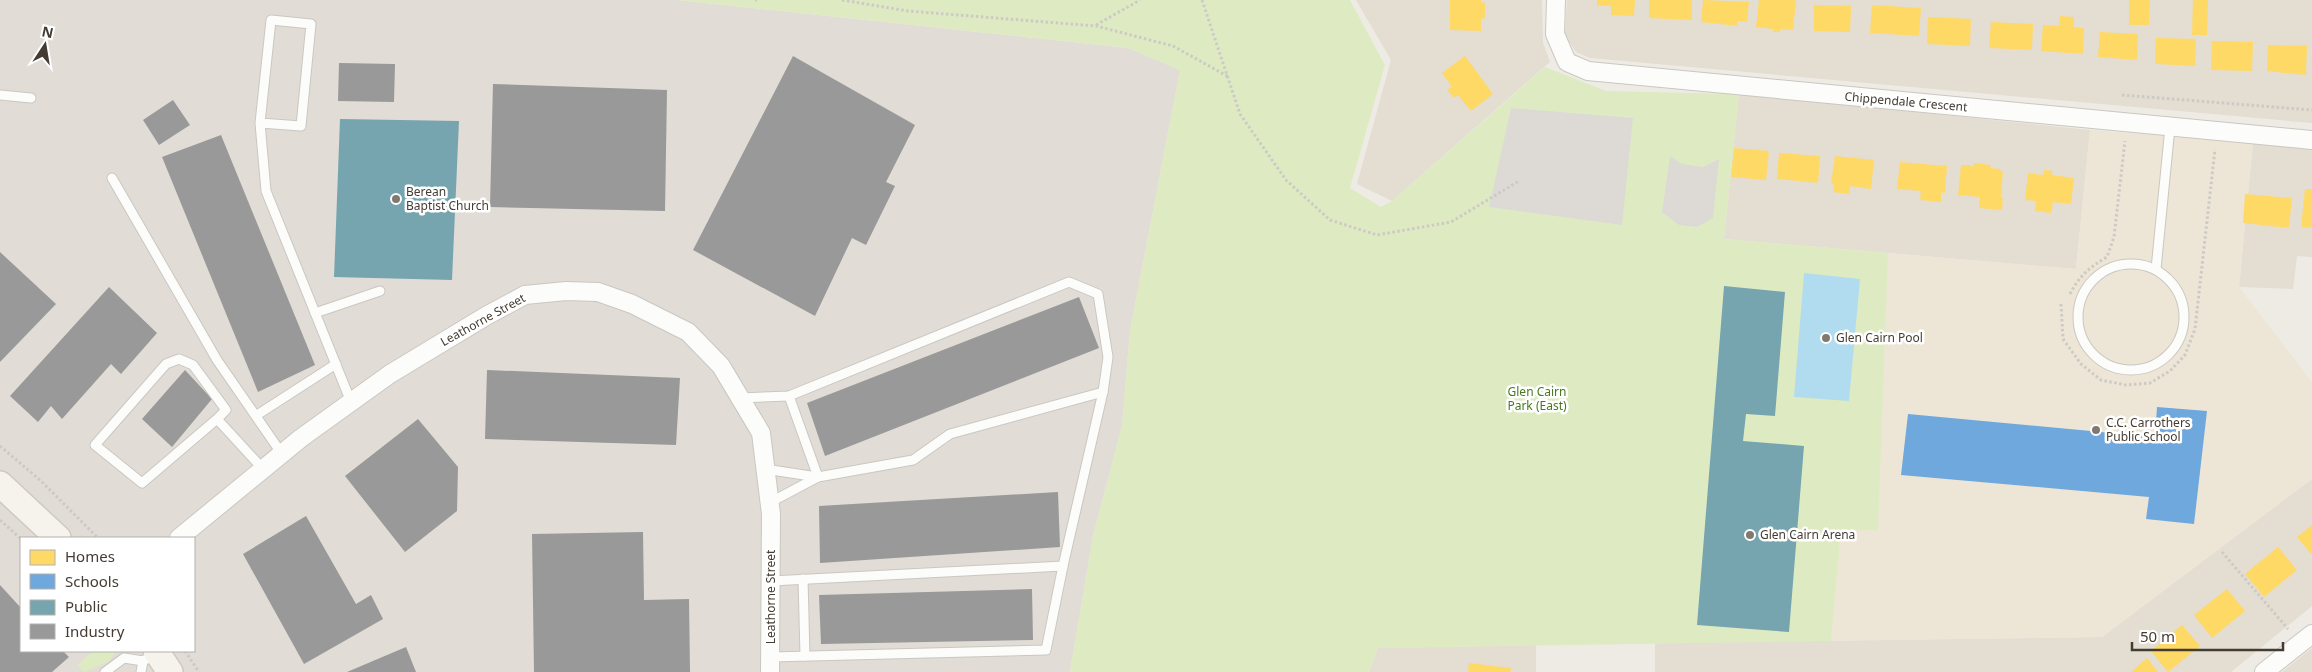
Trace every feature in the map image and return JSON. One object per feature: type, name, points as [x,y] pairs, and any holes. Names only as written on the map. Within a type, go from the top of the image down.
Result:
[{"type":"main road","points":[[0,484],[57,537]]},
{"type":"street","name":"Chippendale Crescent","points":[[1556,0],[1555,34],[1567,62],[1588,72],[2312,140]]},
{"type":"street","name":"Leathorne Street","points":[[181,537],[282,454],[390,374],[525,294],[566,290],[598,292],[632,304],[688,332],[721,366],[761,433],[769,504],[771,581],[770,664]]},
{"type":"street","points":[[2264,672],[2306,639]]},
{"type":"lane","points":[[260,122],[301,126],[311,24],[271,20],[260,122],[266,191],[351,402]]},
{"type":"lane","points":[[0,95],[30,98]]},
{"type":"lane","points":[[2156,269],[2170,127]]},
{"type":"lane","points":[[112,178],[217,360],[282,454]]},
{"type":"lane","points":[[2135,264],[2156,269],[2171,280],[2183,301],[2185,320],[2181,339],[2167,358],[2150,368],[2133,371],[2114,368],[2098,360],[2085,345],[2080,334],[2079,305],[2086,288],[2097,276],[2116,265],[2135,264]]},
{"type":"lane","points":[[740,398],[789,396],[1069,282],[1098,294],[1108,357],[1046,650],[805,656],[770,664]]},
{"type":"lane","points":[[315,313],[380,291]]},
{"type":"lane","points":[[179,359],[193,365],[226,410],[217,419],[142,483],[95,445],[166,364],[179,359]]},
{"type":"lane","points":[[256,415],[336,364]]},
{"type":"lane","points":[[765,469],[818,477],[914,460],[950,434],[1102,392]]},
{"type":"lane","points":[[789,396],[818,477]]},
{"type":"lane","points":[[217,419],[263,469]]},
{"type":"lane","points":[[769,504],[818,477]]},
{"type":"lane","points":[[771,581],[1063,566]]},
{"type":"lane","points":[[803,579],[805,656]]},
{"type":"lane","points":[[105,672],[124,658],[157,659]]},
{"type":"lane","points":[[141,672],[157,659]]},
{"type":"path","points":[[842,0],[908,11],[1096,26],[1173,46],[1229,78]]},
{"type":"path","points":[[1096,26],[1140,0]]},
{"type":"path","points":[[1202,0],[1240,114],[1286,180],[1330,220],[1377,235],[1451,222],[1519,181]]},
{"type":"path","points":[[2122,95],[2312,110]]},
{"type":"path","points":[[2061,304],[2063,338],[2081,364],[2101,380],[2126,385],[2150,383],[2175,366],[2184,355],[2196,329],[2217,131]]},
{"type":"path","points":[[2070,294],[2076,280],[2091,266],[2107,258],[2114,237],[2126,133]]},
{"type":"path","points":[[0,446],[52,491],[97,537]]},
{"type":"path","points":[[0,520],[20,538]]},
{"type":"path","points":[[2222,552],[2306,639]]},
{"type":"path","points":[[186,652],[199,672]]},
{"type":"shaded area","points":[[0,0],[677,0],[1128,48],[1180,70],[1130,331],[1122,426],[1093,536],[1070,672],[0,672]]},
{"type":"shaded area","points":[[1356,0],[1542,0],[1543,43],[1550,62],[1392,201],[1357,184],[1391,60]]},
{"type":"shaded area","points":[[1567,0],[2312,0],[2312,123],[1590,58],[1576,52],[1565,35]]},
{"type":"shaded area","points":[[1739,94],[2090,130],[2076,269],[1724,239]]},
{"type":"shaded area","points":[[1511,108],[1633,118],[1622,225],[1489,207]]},
{"type":"shaded area","name":"C.C. Carrothers Public School","points":[[2090,130],[2253,142],[2239,287],[2312,382],[2312,479],[2102,637],[1831,641],[1841,529],[1878,531],[1881,367],[1888,253],[2076,269]]},
{"type":"shaded area","points":[[2253,142],[2312,148],[2312,257],[2297,256],[2293,289],[2239,287]]},
{"type":"shaded area","points":[[1670,156],[1682,164],[1703,167],[1719,159],[1713,218],[1697,227],[1679,225],[1662,212]]},
{"type":"shaded area","points":[[2312,479],[2312,606],[2231,672],[1655,672],[1655,643],[2102,637]]},
{"type":"shaded area","points":[[1536,645],[1536,672],[1369,672],[1378,648]]},
{"type":"shaded area","points":[[2312,648],[2312,672],[2282,672]]},
{"type":"green space","name":"Glen Cairn Park (East)","points":[[677,0],[1350,0],[1385,65],[1350,188],[1381,207],[1392,201],[1545,67],[1606,91],[1739,94],[1724,239],[1888,253],[1878,531],[1841,529],[1831,641],[1378,648],[1369,672],[1070,672],[1093,536],[1122,426],[1130,331],[1180,70],[1128,48]]},
{"type":"green space","points":[[92,652],[116,652],[108,662],[84,672],[77,665]]},
{"type":"water","name":"Glen Cairn Pool","points":[[1804,273],[1860,279],[1849,401],[1794,397]]},
{"type":"building: Homes","points":[[1450,0],[1481,0],[1481,2],[1485,3],[1485,18],[1481,19],[1481,31],[1450,30]]},
{"type":"building: Homes","points":[[1597,0],[1635,0],[1634,16],[1611,15],[1611,6],[1597,6]]},
{"type":"building: Homes","points":[[1649,0],[1692,0],[1692,20],[1649,18]]},
{"type":"building: Homes","points":[[1703,0],[1749,2],[1747,22],[1737,21],[1737,26],[1701,22]]},
{"type":"building: Homes","points":[[1759,0],[1796,0],[1793,30],[1780,29],[1780,32],[1773,32],[1773,29],[1756,27]]},
{"type":"building: Homes","points":[[2129,0],[2150,0],[2149,25],[2129,25]]},
{"type":"building: Homes","points":[[2193,0],[2208,0],[2207,35],[2192,35]]},
{"type":"building: Homes","points":[[1814,5],[1851,6],[1850,32],[1814,31]]},
{"type":"building: Homes","points":[[1872,5],[1921,8],[1919,36],[1870,33]]},
{"type":"building: Homes","points":[[2060,16],[2074,17],[2074,27],[2084,28],[2083,54],[2041,51],[2043,25],[2059,26]]},
{"type":"building: Homes","points":[[1928,17],[1971,19],[1970,46],[1927,44]]},
{"type":"building: Homes","points":[[1991,22],[2033,24],[2032,50],[1989,48]]},
{"type":"building: Homes","points":[[2100,32],[2138,34],[2137,60],[2098,57]]},
{"type":"building: Homes","points":[[2156,38],[2196,39],[2195,66],[2155,64]]},
{"type":"building: Homes","points":[[2212,41],[2253,42],[2252,71],[2211,70]]},
{"type":"building: Homes","points":[[2268,45],[2307,46],[2306,75],[2267,71]]},
{"type":"building: Homes","points":[[1465,56],[1493,94],[1471,111],[1458,95],[1454,98],[1447,90],[1452,87],[1442,73]]},
{"type":"building: Homes","points":[[1734,148],[1769,151],[1766,180],[1731,177]]},
{"type":"building: Homes","points":[[1779,153],[1820,156],[1818,183],[1777,179]]},
{"type":"building: Homes","points":[[1835,156],[1874,160],[1871,189],[1850,186],[1849,194],[1833,192],[1834,184],[1831,183]]},
{"type":"building: Homes","points":[[1900,162],[1947,166],[1945,193],[1941,192],[1941,202],[1920,200],[1921,191],[1897,189]]},
{"type":"building: Homes","points":[[1974,163],[1991,165],[1990,168],[2003,171],[2002,210],[1979,208],[1980,197],[1958,195],[1961,165],[1971,165],[1973,167]]},
{"type":"building: Homes","points":[[2044,170],[2053,171],[2052,175],[2074,178],[2071,204],[2053,202],[2051,213],[2035,211],[2036,201],[2025,200],[2028,173],[2043,175]]},
{"type":"building: Homes","points":[[2305,189],[2312,189],[2312,228],[2301,227]]},
{"type":"building: Homes","points":[[2245,194],[2292,198],[2289,228],[2243,223]]},
{"type":"building: Homes","points":[[2312,525],[2312,555],[2297,537]]},
{"type":"building: Homes","points":[[2278,547],[2297,570],[2264,597],[2245,574]]},
{"type":"building: Homes","points":[[2227,589],[2245,611],[2212,638],[2194,615]]},
{"type":"building: Homes","points":[[2182,625],[2200,646],[2168,672],[2151,651]]},
{"type":"building: Homes","points":[[2147,658],[2158,672],[2131,672]]},
{"type":"building: Homes","points":[[1469,663],[1511,668],[1510,672],[1468,672]]},
{"type":"building: Schools","points":[[2157,407],[2207,411],[2194,524],[2146,519],[2149,497],[1901,475],[1908,414],[2155,437]]},
{"type":"building: Public","name":"Berean Baptist Church","points":[[340,119],[459,121],[452,280],[334,277]]},
{"type":"building: Public","name":"Glen Cairn Arena","points":[[1724,286],[1785,292],[1775,416],[1746,414],[1743,441],[1804,446],[1789,632],[1697,625]]},
{"type":"building: Industry","points":[[793,56],[915,125],[886,182],[895,186],[866,245],[852,238],[815,316],[693,250]]},
{"type":"building: Industry","points":[[339,63],[395,64],[394,102],[338,101]]},
{"type":"building: Industry","points":[[493,84],[667,90],[665,211],[490,207]]},
{"type":"building: Industry","points":[[173,100],[190,125],[159,145],[143,120]]},
{"type":"building: Industry","points":[[221,135],[315,365],[258,392],[162,157]]},
{"type":"building: Industry","points":[[0,252],[56,304],[0,362]]},
{"type":"building: Industry","points":[[109,287],[157,333],[121,374],[111,364],[62,419],[51,406],[38,422],[10,396]]},
{"type":"building: Industry","points":[[1079,297],[1099,348],[825,456],[807,403]]},
{"type":"building: Industry","points":[[185,370],[212,399],[172,447],[142,419]]},
{"type":"building: Industry","points":[[487,370],[680,378],[676,445],[485,439]]},
{"type":"building: Industry","points":[[418,419],[458,467],[457,511],[405,552],[345,476]]},
{"type":"building: Industry","points":[[1058,492],[1060,547],[820,563],[819,506]]},
{"type":"building: Industry","points":[[306,516],[356,604],[371,595],[383,619],[304,664],[243,554]]},
{"type":"building: Industry","points":[[643,532],[644,600],[689,599],[690,672],[534,672],[532,534]]},
{"type":"building: Industry","points":[[0,585],[20,607],[20,652],[64,652],[69,657],[52,672],[0,672]]},
{"type":"building: Industry","points":[[1032,589],[1033,640],[821,644],[819,595]]},
{"type":"building: Industry","points":[[406,647],[416,672],[347,672]]},
{"type":"place","name":"Berean Baptist Church","points":[[396,199]]},
{"type":"place","name":"Glen Cairn Pool","points":[[1826,338]]},
{"type":"place","name":"C.C. Carrothers Public School","points":[[2096,430]]},
{"type":"place","name":"Glen Cairn Arena","points":[[1750,535]]}]
